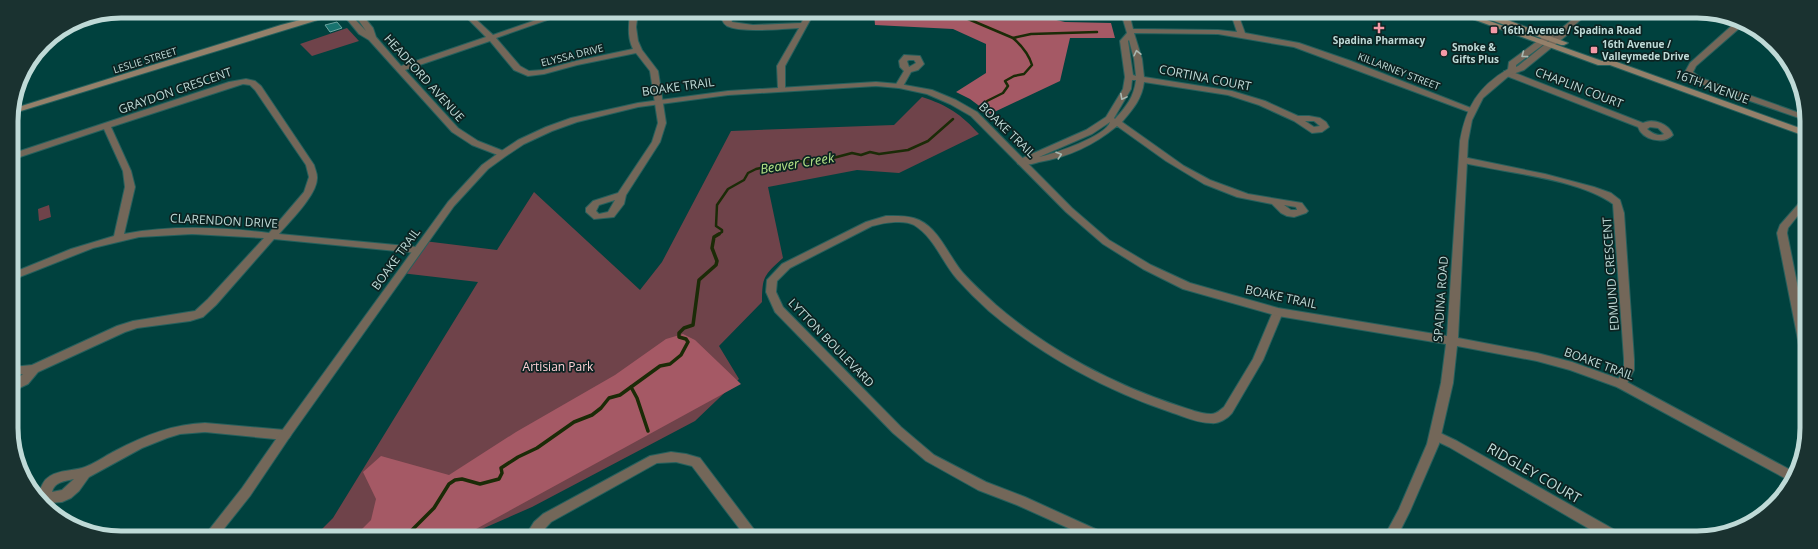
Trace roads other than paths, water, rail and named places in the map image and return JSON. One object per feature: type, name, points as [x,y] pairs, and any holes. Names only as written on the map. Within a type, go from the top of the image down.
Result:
[{"type":"main road","name":"LESLIE STREET","points":[[284,27],[303,18]]},
{"type":"main road","name":"LESLIE STREET","points":[[19,110],[284,27],[320,18]]},
{"type":"main road","name":"16TH AVENUE","points":[[1474,18],[1540,42],[1552,43],[1601,63],[1611,63],[1800,131]]},
{"type":"main road","name":"16TH AVENUE","points":[[1493,18],[1547,37],[1552,43]]},
{"type":"street","name":"HEADFORD AVENUE","points":[[350,18],[362,32],[372,38],[458,132],[475,143],[503,154]]},
{"type":"street","name":"HEADFORD AVENUE","points":[[362,18],[369,28],[372,38]]},
{"type":"street","name":"ELYSSA DRIVE","points":[[470,18],[492,38],[517,68],[528,74],[544,72],[576,63],[638,50]]},
{"type":"street","points":[[400,69],[549,18]]},
{"type":"street","points":[[621,195],[656,142],[661,131],[662,123],[654,71],[638,50],[634,39],[634,18]]},
{"type":"street","points":[[726,18],[726,21],[730,24],[748,26],[804,26]]},
{"type":"street","points":[[782,89],[781,66],[808,18]]},
{"type":"street","points":[[1113,121],[1131,106],[1139,88],[1138,56],[1129,32],[1126,18]]},
{"type":"street","points":[[1236,18],[1242,35]]},
{"type":"street","points":[[1565,29],[1579,18]]},
{"type":"street","points":[[1737,26],[1693,66],[1690,72],[1692,76],[1698,80],[1800,116]]},
{"type":"street","name":"SPADINA ROAD","points":[[1510,71],[1512,64],[1540,42],[1558,30],[1565,29]]},
{"type":"street","name":"SPADINA ROAD","points":[[1393,531],[1404,511],[1436,436],[1447,383],[1452,340],[1464,141],[1472,110],[1479,97],[1510,71],[1522,68],[1564,33],[1565,29]]},
{"type":"street","name":"KILLARNEY STREET","points":[[1129,32],[1198,31],[1242,35],[1296,45],[1472,110]]},
{"type":"street","points":[[1021,162],[1038,161],[1071,151],[1102,136],[1113,121],[1127,89],[1129,77],[1124,41],[1129,32]]},
{"type":"street","points":[[899,86],[908,70]]},
{"type":"street","name":"CHAPLIN COURT","points":[[1510,71],[1642,126]]},
{"type":"street","name":"CORTINA COURT","points":[[1129,77],[1234,94],[1262,103],[1297,119]]},
{"type":"street","name":"GRAYDON CRESCENT","points":[[118,238],[130,187],[127,171],[107,126],[236,82],[249,81],[254,83],[310,166],[313,177],[308,193],[271,236]]},
{"type":"street","name":"BOAKE TRAIL","points":[[214,531],[246,492],[285,435],[451,204],[472,179],[503,154],[521,142],[549,129],[574,120],[618,109],[728,93],[876,84],[899,86],[929,92],[953,102],[969,111],[981,120],[1021,162],[1085,224],[1106,242],[1126,256],[1187,286],[1278,312],[1452,340],[1537,357],[1572,366],[1621,384],[1788,475]]},
{"type":"street","points":[[1113,121],[1180,168],[1204,181],[1222,189],[1275,201]]},
{"type":"street","points":[[18,155],[107,126]]},
{"type":"street","name":"EDMUND CRESCENT","points":[[1463,160],[1586,187],[1606,194],[1618,203],[1629,359],[1629,370],[1621,384]]},
{"type":"street","points":[[1800,208],[1784,227],[1782,234],[1800,325]]},
{"type":"street","name":"LYTTON BOULEVARD","points":[[1087,531],[1020,501],[982,486],[924,453],[896,430],[779,309],[771,292],[772,280],[786,266],[878,220],[901,218],[916,222],[929,232],[960,276],[993,308],[1035,340],[1098,376],[1160,404],[1197,416],[1212,419],[1222,416],[1228,410],[1258,360],[1278,312]]},
{"type":"street","name":"CLARENDON DRIVE","points":[[18,274],[68,254],[118,238],[139,234],[187,230],[271,236],[417,250]]},
{"type":"street","points":[[18,371],[34,369],[121,329],[138,324],[190,318],[199,314],[212,302],[271,236]]},
{"type":"street","points":[[18,384],[24,381],[34,369]]},
{"type":"street","points":[[85,473],[144,443],[172,432],[193,428],[285,435]]},
{"type":"street","name":"RIDGLEY COURT","points":[[1436,436],[1453,444],[1605,531]]},
{"type":"street","points":[[535,531],[547,518],[654,459],[664,456],[683,456],[696,462],[749,531]]},
{"type":"waterway","name":"Beaver Creek","points":[[966,18],[1013,38]]},
{"type":"waterway","points":[[1013,38],[1031,34],[1097,32]]},
{"type":"waterway","name":"Beaver Creek","points":[[987,101],[1003,93],[1008,86],[1005,81],[1014,76],[1024,74],[1032,65],[1024,50],[1013,38]]},
{"type":"waterway","name":"Beaver Creek","points":[[717,235],[722,232],[722,230],[716,226],[717,205],[728,189],[744,180],[748,173],[756,169],[793,161],[818,162],[852,153],[861,155],[870,152],[879,154],[908,150],[928,141],[953,119]]},
{"type":"waterway","name":"Beaver Creek","points":[[631,387],[660,366],[670,364],[681,355],[688,342],[686,339],[679,337],[679,333],[684,328],[693,325],[699,280],[716,265],[717,261],[712,248],[714,237],[719,234]]},
{"type":"waterway","points":[[411,531],[434,508],[449,484],[455,480],[462,479],[480,484],[499,479],[502,473],[501,468],[518,457],[537,448],[574,422],[592,415],[601,408],[609,398],[620,395],[631,387]]},
{"type":"waterway","points":[[631,387],[637,398],[648,431]]},
{"type":"place","name":"Spadina Pharmacy","points":[[1379,28]]},
{"type":"place","name":"16th Avenue / Spadina Road","points":[[1494,30]]},
{"type":"place","name":"16th Avenue / Valleymede Drive","points":[[1594,50]]},
{"type":"place","name":"Smoke & Gifts Plus","points":[[1444,53]]},
{"type":"park label","name":"Artisian Park","points":[[558,367]]}]
